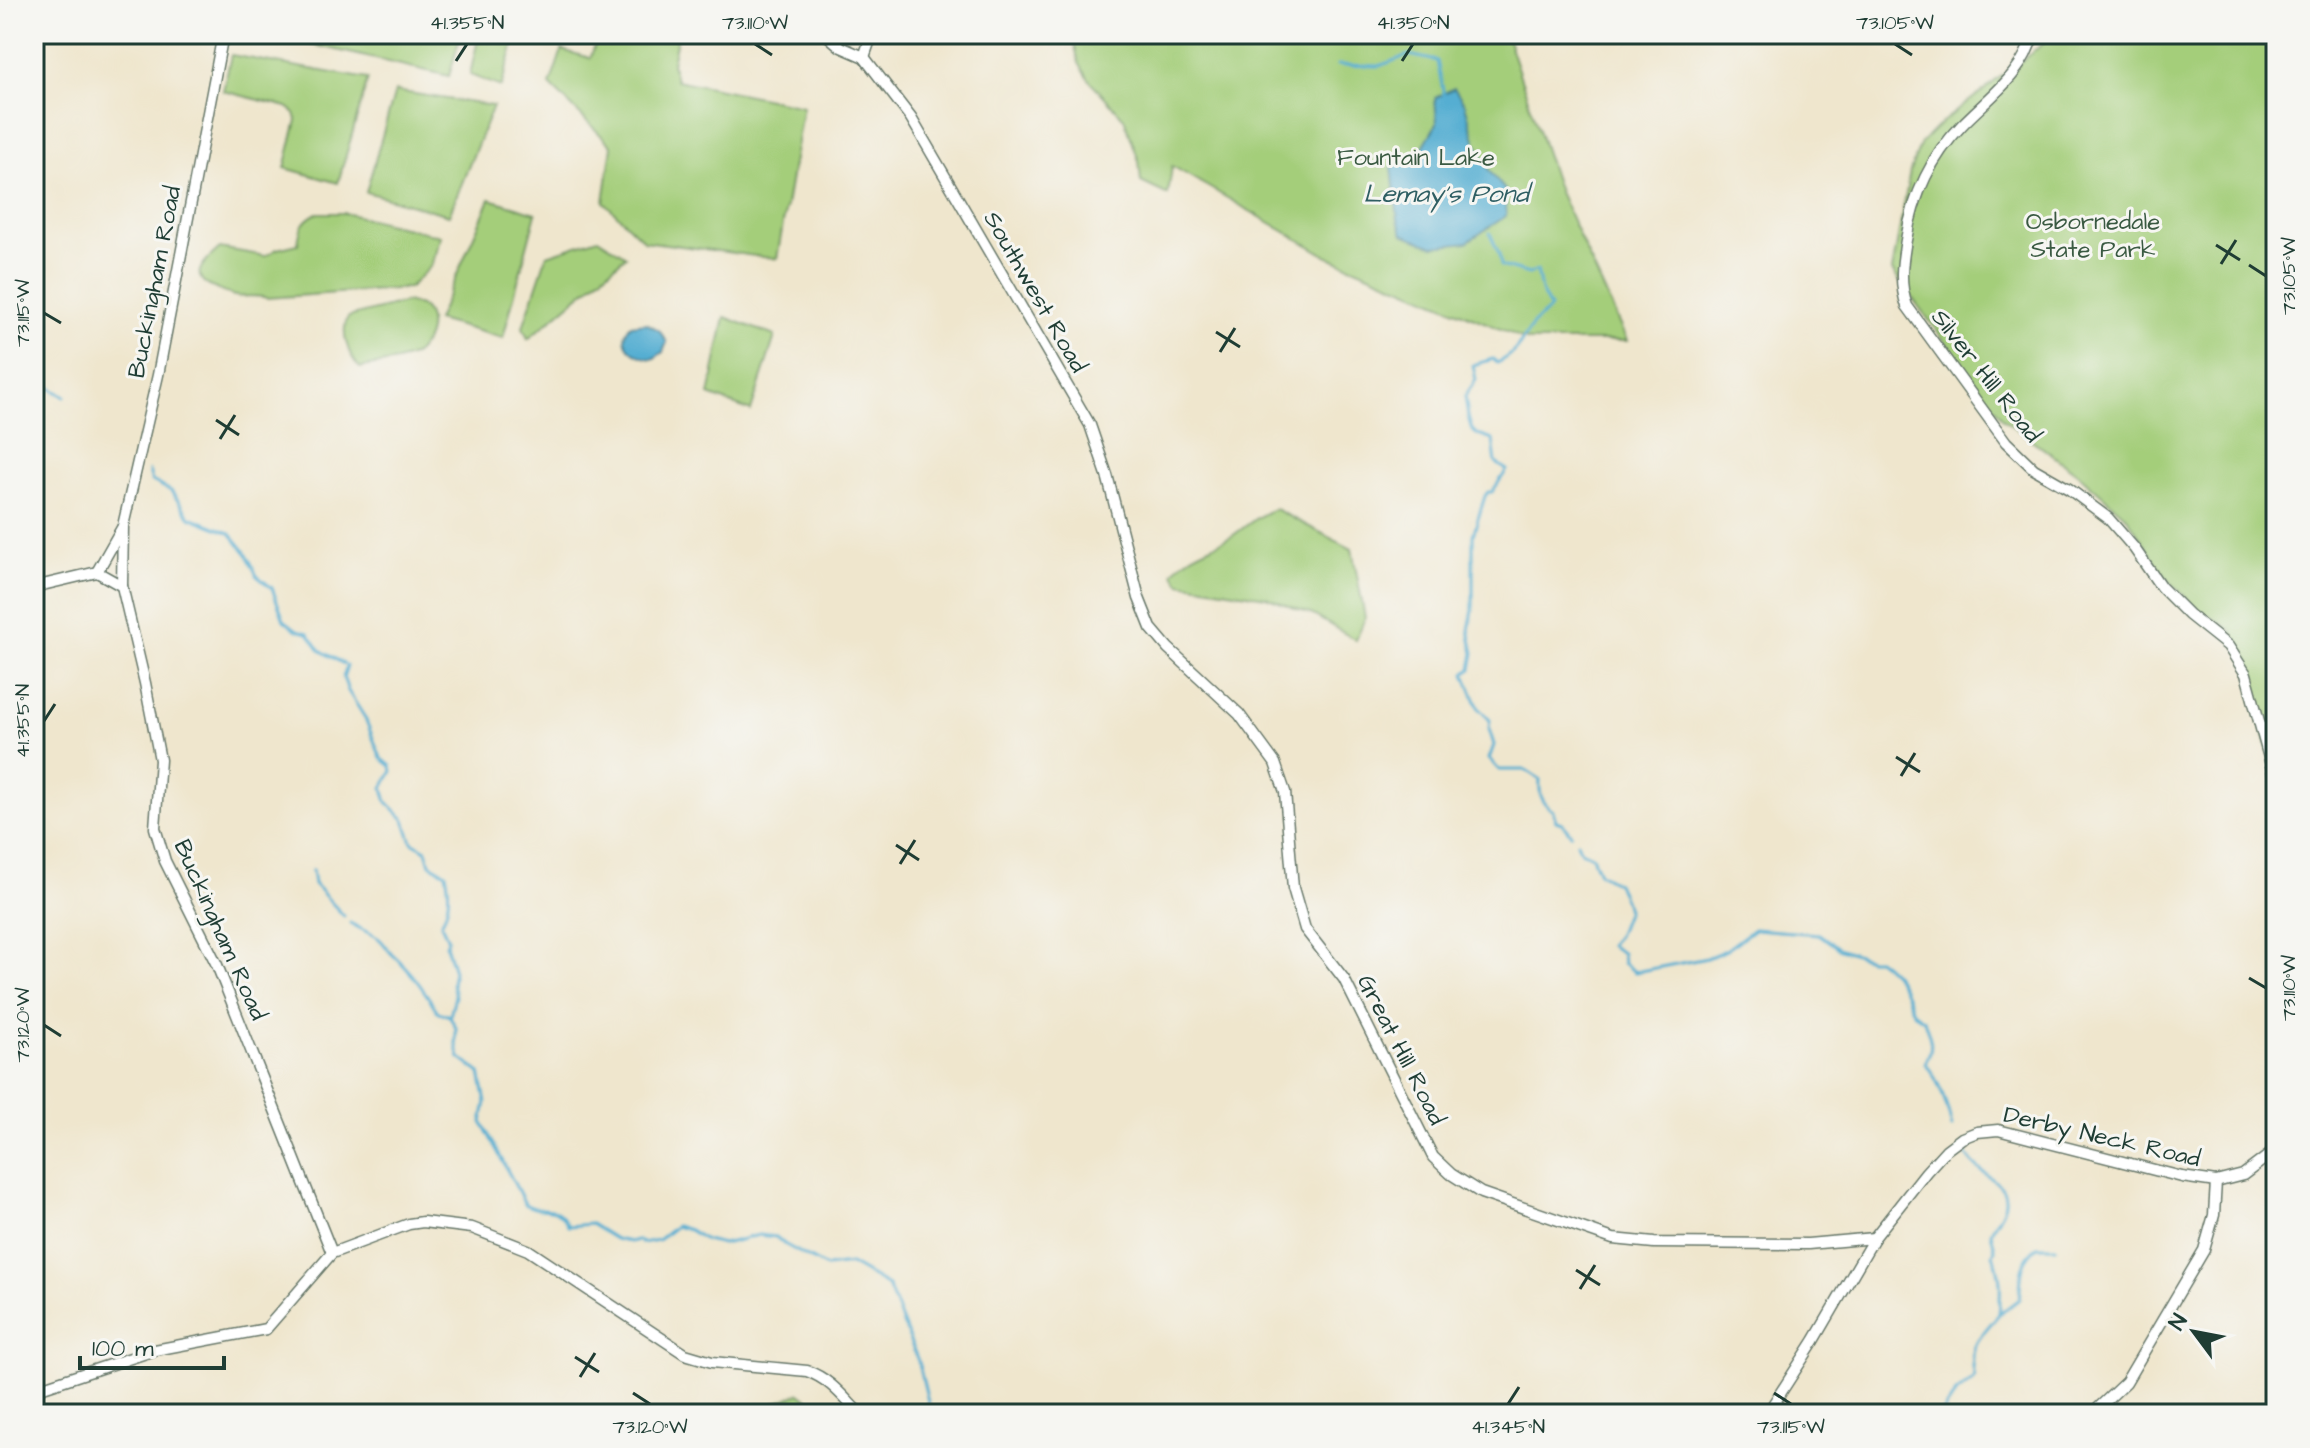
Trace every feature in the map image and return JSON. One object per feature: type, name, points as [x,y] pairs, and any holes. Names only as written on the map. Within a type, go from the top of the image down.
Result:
[{"type":"street","name":"Buckingham Road","points":[[223,34],[158,375],[123,526],[122,586],[160,760],[155,828],[158,839],[165,861],[217,965],[332,1253]]},
{"type":"street","name":"Southwest Road","points":[[826,34],[841,47],[864,57],[911,118],[1090,425],[1131,566]]},
{"type":"street","points":[[864,57],[872,34]]},
{"type":"street","name":"Silver Hill Road","points":[[2033,34],[2020,67],[1947,141],[1927,171],[1909,222],[1901,290],[1907,306],[2006,442],[2034,469],[2069,489],[2108,518],[2161,587],[2189,615],[2228,646],[2246,674],[2276,783]]},
{"type":"street","points":[[97,572],[123,526]]},
{"type":"street","name":"Great Hill Road","points":[[1131,566],[1151,628],[1168,648],[1239,714],[1275,763],[1285,792],[1295,899],[1305,929],[1344,979],[1433,1157],[1451,1174],[1481,1193],[1613,1239],[1654,1243],[1808,1244],[1874,1238]]},
{"type":"street","points":[[34,587],[97,572],[122,586]]},
{"type":"street","name":"Derby Neck Road","points":[[1767,1414],[1874,1238],[1952,1144],[1977,1132],[1998,1130],[2182,1177],[2216,1182],[2243,1175],[2276,1150]]},
{"type":"street","points":[[2092,1414],[2126,1382],[2204,1250],[2214,1215],[2216,1182]]},
{"type":"street","points":[[34,1390],[155,1350],[266,1329],[332,1253],[409,1224],[437,1222],[485,1232],[528,1250],[685,1354],[712,1362],[807,1371],[818,1375],[828,1381],[860,1414]]},
{"type":"green space","points":[[267,34],[461,34],[449,76]]},
{"type":"green space","points":[[479,34],[517,34],[501,87],[470,75]]},
{"type":"green space","points":[[678,34],[672,63],[676,80],[803,106],[777,259],[644,241],[604,202],[612,146],[550,85],[562,50],[590,58],[599,35]]},
{"type":"green space","name":"Fountain Lake","points":[[1072,34],[1506,34],[1559,192],[1627,341],[1529,341],[1329,257],[1172,166],[1168,195],[1141,182],[1139,161],[1124,118],[1090,81],[1079,63]]},
{"type":"green space","name":"Osbornedale State Park","points":[[2056,34],[2276,34],[2276,781],[2247,665],[2231,630],[2197,608],[2167,579],[2127,517],[2077,473],[2004,420],[1892,271],[1910,171],[1921,143],[1941,123]]},
{"type":"green space","points":[[231,55],[368,79],[338,183],[285,168],[297,120],[295,113],[287,107],[223,91]]},
{"type":"green space","points":[[395,91],[493,106],[449,215],[366,192]]},
{"type":"green space","points":[[490,199],[536,213],[503,338],[437,320]]},
{"type":"green space","points":[[317,213],[344,213],[441,236],[431,266],[409,288],[267,298],[233,295],[202,280],[200,270],[203,264],[220,248],[265,256],[277,249],[298,244],[303,225]]},
{"type":"green space","points":[[598,238],[626,256],[528,339],[523,327],[547,255]]},
{"type":"green space","points":[[406,302],[421,307],[429,320],[428,335],[421,349],[404,359],[360,368],[346,343],[348,317]]},
{"type":"green space","points":[[725,317],[775,336],[751,411],[709,395]]},
{"type":"green space","points":[[1275,509],[1352,549],[1365,618],[1356,640],[1313,615],[1266,597],[1180,583],[1173,572],[1193,555],[1232,536]]},
{"type":"green space","points":[[800,1393],[827,1414],[763,1414],[767,1407]]},
{"type":"water","name":"Lemay's Pond","points":[[1454,88],[1465,104],[1476,143],[1490,172],[1505,190],[1506,216],[1467,242],[1433,246],[1403,234],[1398,220],[1392,167],[1420,152],[1437,123],[1435,98]]},
{"type":"water","points":[[646,323],[659,330],[667,342],[663,352],[653,359],[640,356],[626,343],[625,337],[631,325]]},
{"type":"waterway","points":[[1338,65],[1379,66],[1409,55],[1437,61],[1444,95]]},
{"type":"waterway","points":[[1490,233],[1501,266],[1529,274],[1537,270],[1541,291],[1550,308],[1510,355],[1497,363],[1493,359],[1473,365],[1476,380],[1465,396],[1472,430],[1493,440],[1496,463],[1507,470],[1492,492],[1485,496],[1473,535],[1473,610],[1469,630],[1474,653],[1471,669],[1465,674],[1479,709],[1490,720],[1489,729],[1494,745],[1489,759],[1499,770],[1526,770],[1540,779],[1543,801],[1553,811],[1556,821],[1562,823],[1571,834]]},
{"type":"waterway","points":[[34,388],[49,387],[65,397]]},
{"type":"waterway","points":[[149,471],[152,481],[171,491],[190,517],[230,533],[247,554],[257,576],[272,588],[284,620],[297,630],[308,633],[320,650],[347,666],[343,677],[348,691],[365,718],[381,758],[391,766],[392,771],[383,788],[387,802],[404,819],[412,842],[426,850],[430,864],[446,873],[448,899],[441,924],[448,939],[446,945],[454,971],[452,983],[455,996],[450,1016],[456,1028],[456,1043],[460,1058],[480,1073],[486,1102],[482,1122],[525,1204],[553,1210],[568,1226],[591,1224],[615,1239],[630,1242],[658,1240],[676,1226],[705,1240],[723,1244],[759,1235],[776,1237],[826,1267],[850,1264],[888,1286],[918,1361],[929,1414]]},
{"type":"waterway","points":[[1577,842],[1581,851],[1592,856],[1599,873],[1617,883],[1627,910],[1617,936],[1609,945],[1622,953],[1623,963],[1635,972],[1707,958],[1726,950],[1754,929],[1819,934],[1838,948],[1877,959],[1895,976],[1911,1008],[1924,1020],[1931,1046],[1925,1063],[1942,1093],[1952,1127]]},
{"type":"waterway","points":[[312,870],[314,884],[344,916]]},
{"type":"waterway","points":[[350,923],[380,940],[411,973],[438,1012],[450,1016]]},
{"type":"waterway","points":[[1942,1414],[1956,1393],[1975,1378],[1974,1349],[1999,1314],[2000,1306],[1999,1277],[1991,1232],[2003,1209],[2004,1192],[1970,1160],[1965,1151]]},
{"type":"waterway","points":[[2001,1313],[2019,1299],[2022,1271],[2031,1253],[2037,1247],[2056,1247]]}]
